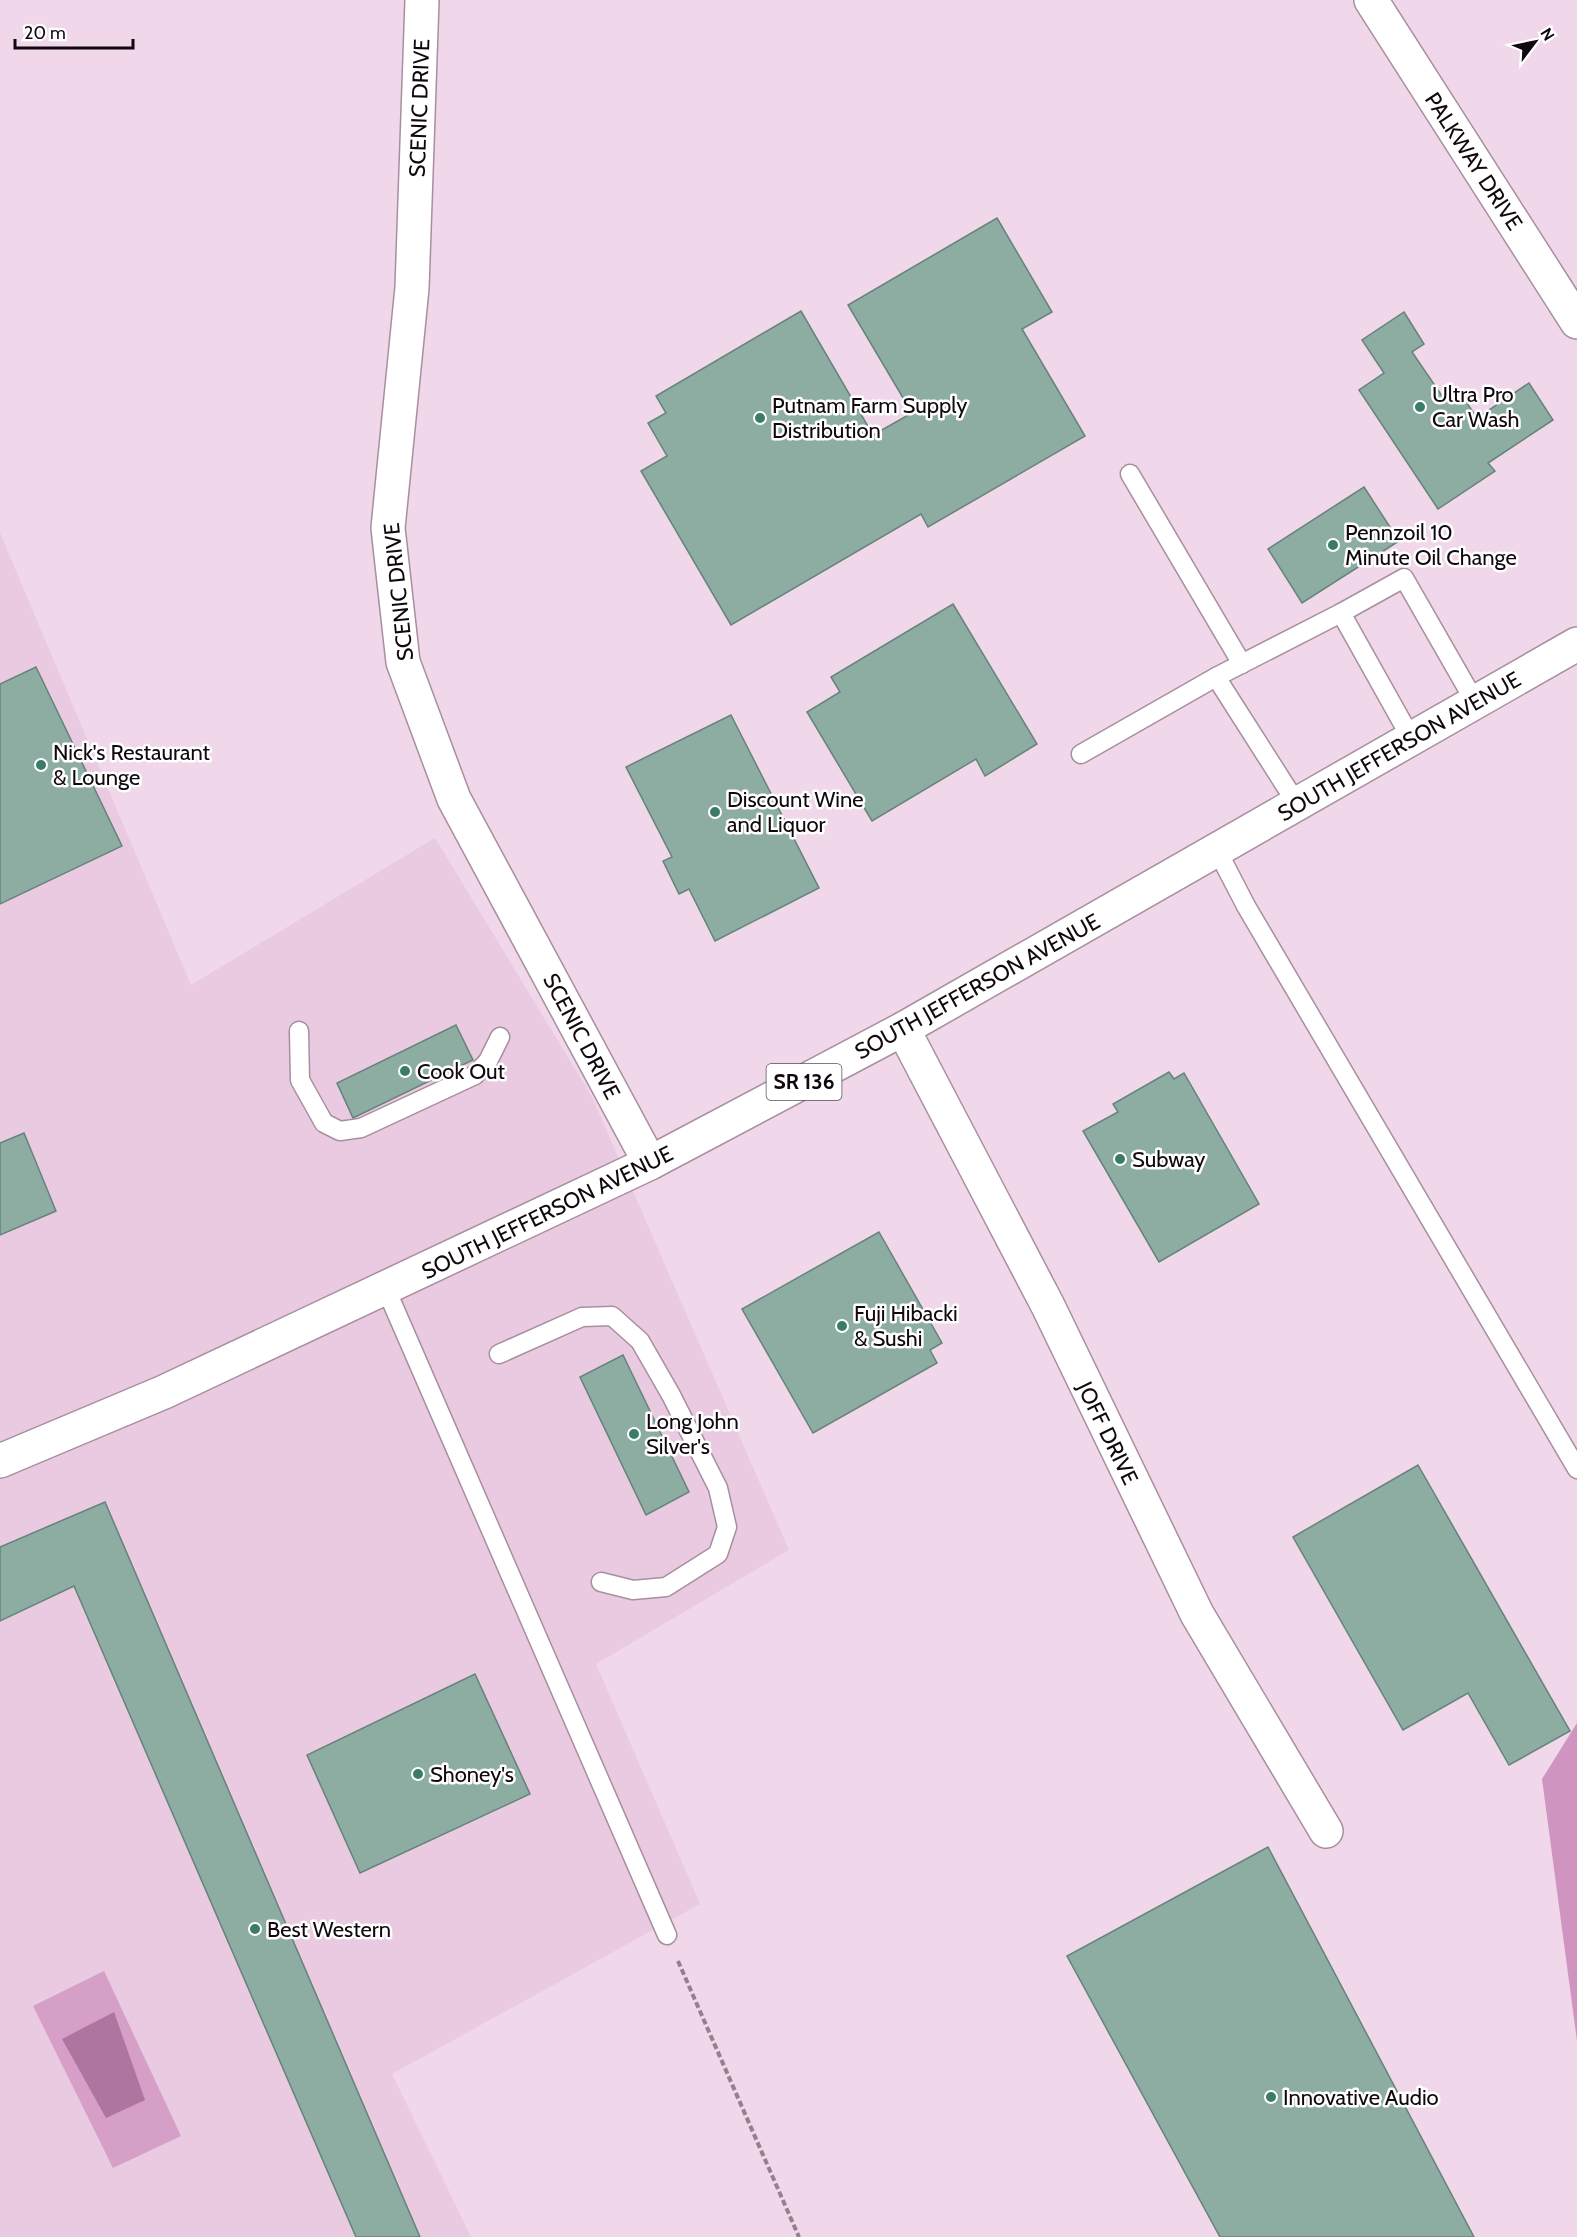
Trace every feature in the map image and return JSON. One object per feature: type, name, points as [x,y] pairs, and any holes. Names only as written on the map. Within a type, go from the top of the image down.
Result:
[{"type":"street","name":"SCENIC DRIVE","points":[[422,0],[412,288],[388,528],[403,662],[454,799],[650,1163]]},
{"type":"street","name":"PALKWAY DRIVE","points":[[1371,0],[1577,322]]},
{"type":"street","name":"SOUTH JEFFERSON AVENUE","points":[[0,1461],[164,1392],[650,1163],[903,1029],[1577,644]]},
{"type":"street","name":"JOFF DRIVE","points":[[903,1029],[1048,1306],[1197,1614],[1326,1831]]},
{"type":"lane","points":[[1130,474],[1242,664]]},
{"type":"lane","points":[[1081,754],[1216,677],[1404,578],[1475,702]]},
{"type":"lane","points":[[1341,613],[1411,738]]},
{"type":"lane","points":[[1216,677],[1297,804]]},
{"type":"lane","points":[[1217,850],[1246,906],[1577,1468]]},
{"type":"lane","points":[[299,1031],[300,1080],[324,1123],[340,1131],[361,1128],[475,1075],[488,1061],[500,1037]]},
{"type":"lane","points":[[386,1289],[667,1935]]},
{"type":"lane","points":[[500,1354],[582,1317],[612,1316],[640,1341],[718,1488],[727,1527],[718,1554],[666,1587],[633,1590],[601,1582]]},
{"type":"path","points":[[667,1935],[799,2237]]},
{"type":"shaded area","points":[[0,533],[191,985],[435,838],[592,1097],[789,1550],[596,1664],[700,1904],[392,2074],[471,2237],[0,2237]]},
{"type":"shaded area","points":[[1577,1723],[1577,2041],[1542,1779]]},
{"type":"shaded area","points":[[104,1971],[181,2136],[113,2168],[33,2006]]},
{"type":"shaded area","points":[[114,2012],[145,2100],[106,2118],[62,2039]]},
{"type":"building","name":"Putnam Farm Supply Distribution","points":[[997,218],[1052,312],[1022,329],[1085,436],[928,527],[921,514],[731,625],[641,471],[667,456],[648,423],[666,413],[656,396],[801,311],[873,435],[912,413],[848,305]]},
{"type":"building","name":"Ultra Pro Car Wash","points":[[1404,312],[1424,344],[1412,352],[1442,396],[1456,387],[1477,418],[1529,383],[1553,420],[1488,463],[1495,471],[1438,509],[1359,390],[1384,373],[1362,340]]},
{"type":"building","name":"Pennzoil 10 Minute Oil Change","points":[[1364,487],[1399,541],[1302,603],[1268,549]]},
{"type":"building","points":[[953,604],[1037,744],[985,776],[976,759],[872,821],[807,712],[840,692],[831,677]]},
{"type":"building","name":"Nick's Restaurant & Lounge","points":[[36,667],[122,846],[0,904],[0,684]]},
{"type":"building","name":"Discount Wine and Liquor","points":[[731,715],[819,888],[715,941],[689,889],[679,894],[663,861],[672,857],[626,767]]},
{"type":"building","name":"Cook Out","points":[[456,1025],[473,1060],[353,1118],[337,1083]]},
{"type":"building","points":[[1169,1072],[1174,1079],[1184,1073],[1259,1204],[1159,1262],[1083,1131],[1118,1112],[1113,1104]]},
{"type":"building","points":[[24,1133],[56,1211],[0,1235],[0,1143]]},
{"type":"building","name":"Fuji Hibacki & Sushi","points":[[879,1232],[942,1343],[930,1350],[937,1363],[813,1433],[742,1309]]},
{"type":"building","name":"Long John Silver's","points":[[623,1355],[689,1492],[646,1515],[580,1377]]},
{"type":"building","points":[[1418,1465],[1570,1731],[1509,1765],[1468,1693],[1403,1730],[1293,1537]]},
{"type":"building","name":"Best Western","points":[[105,1502],[420,2237],[356,2237],[74,1586],[0,1621],[0,1547]]},
{"type":"building","name":"Shoney's","points":[[475,1674],[530,1794],[360,1873],[307,1755]]},
{"type":"building","name":"Innovative Audio","points":[[1268,1847],[1474,2237],[1220,2237],[1067,1956]]},
{"type":"place","name":"Ultra Pro Car Wash","points":[[1420,407]]},
{"type":"place","name":"Putnam Farm Supply Distribution","points":[[760,418]]},
{"type":"place","name":"Pennzoil 10 Minute Oil Change","points":[[1333,545]]},
{"type":"place","name":"Nick's Restaurant & Lounge","points":[[41,765]]},
{"type":"place","name":"Discount Wine and Liquor","points":[[715,812]]},
{"type":"place","name":"Cook Out","points":[[405,1071]]},
{"type":"place","name":"Subway","points":[[1120,1159]]},
{"type":"place","name":"Fuji Hibacki & Sushi","points":[[842,1326]]},
{"type":"place","name":"Long John Silver's","points":[[634,1434]]},
{"type":"place","name":"Shoney's","points":[[418,1774]]},
{"type":"place","name":"Best Western","points":[[255,1929]]},
{"type":"place","name":"Innovative Audio","points":[[1271,2097]]}]
